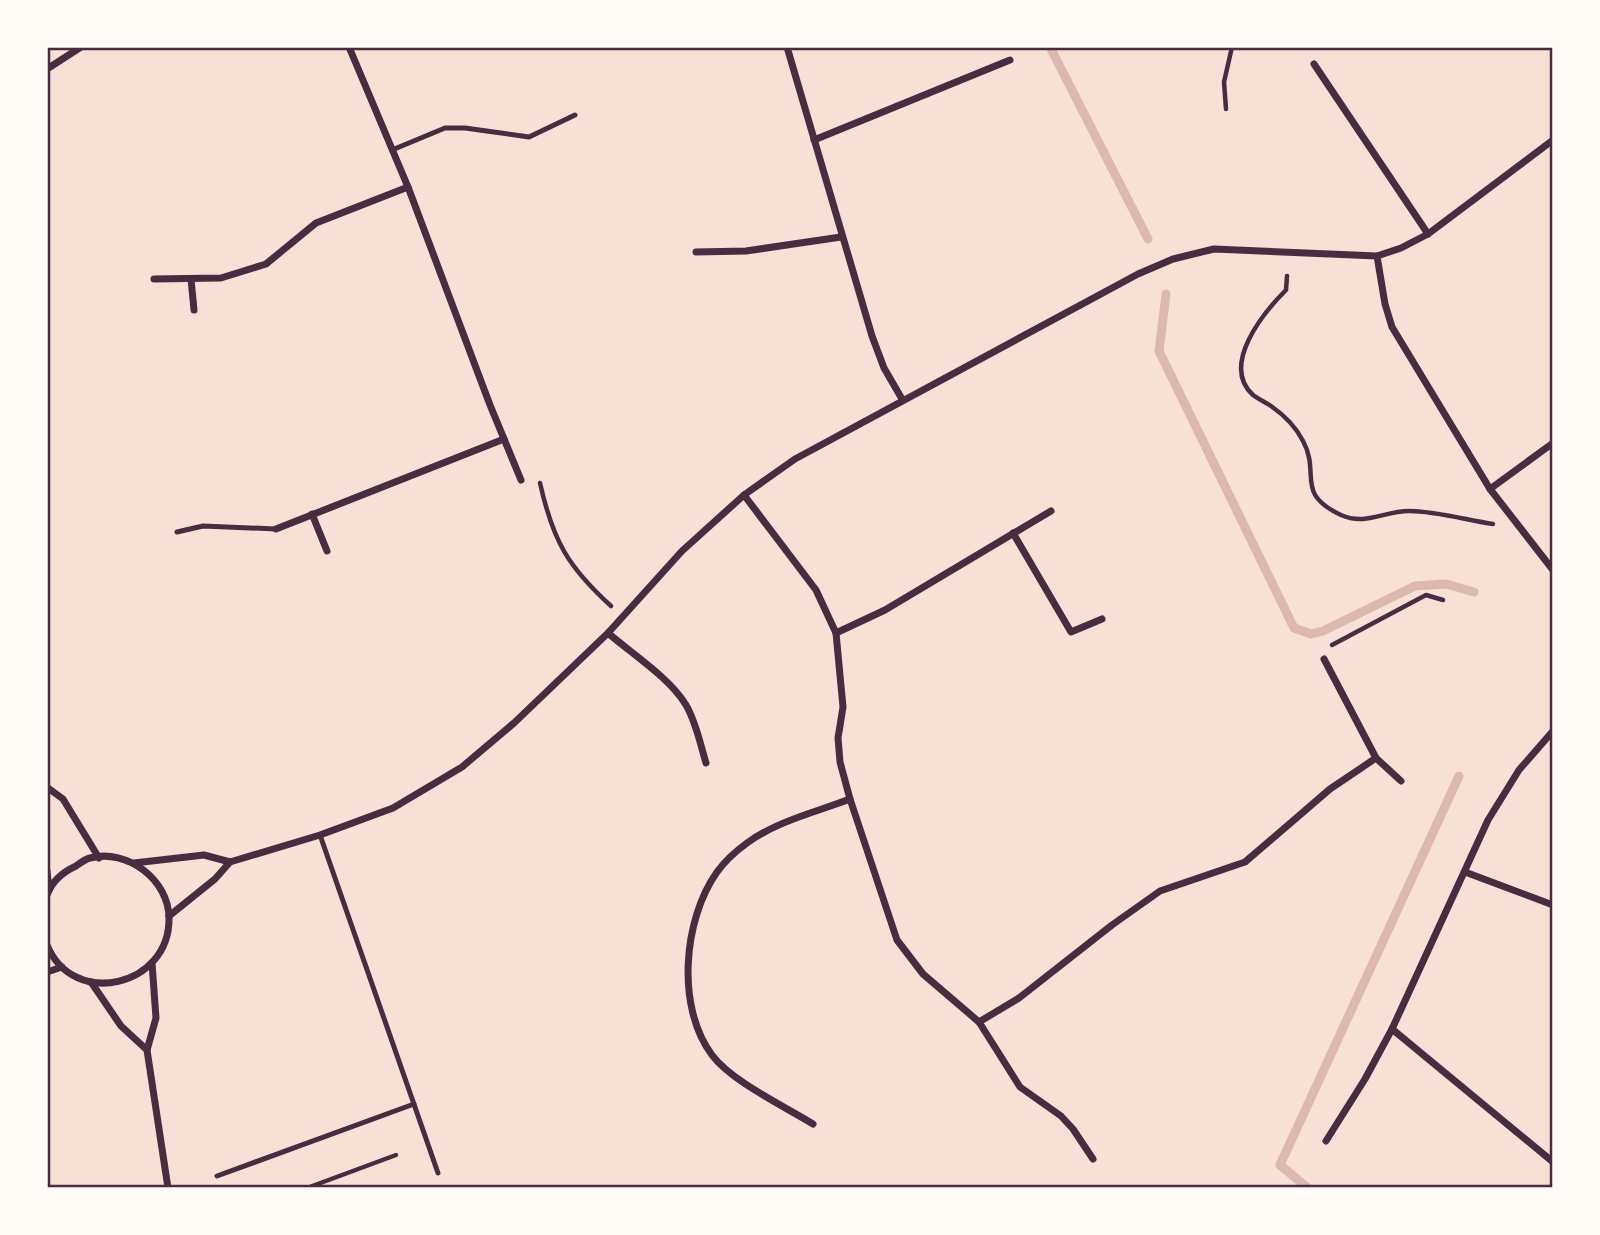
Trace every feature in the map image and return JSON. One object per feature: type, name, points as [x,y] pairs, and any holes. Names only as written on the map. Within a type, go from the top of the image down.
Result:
[{"type":"street","points":[[47,69],[81,47]]},
{"type":"street","points":[[349,47],[408,187],[521,480]]},
{"type":"street","points":[[787,47],[872,337],[884,368],[902,399]]},
{"type":"street","points":[[814,140],[1010,60]]},
{"type":"street","points":[[1314,64],[1428,234]]},
{"type":"street","points":[[134,863],[204,855],[230,862],[320,835],[393,808],[461,767],[514,723],[608,634],[621,616],[682,551],[744,495],[795,459],[1119,284],[1173,259],[1214,249],[1377,256],[1401,248],[1428,234],[1553,140]]},
{"type":"street","points":[[154,279],[220,278],[266,264],[316,223],[408,187]]},
{"type":"street","points":[[696,252],[746,251],[841,237]]},
{"type":"street","points":[[1377,256],[1392,327],[1490,489],[1553,570]]},
{"type":"street","points":[[191,279],[194,310]]},
{"type":"street","points":[[276,529],[504,439]]},
{"type":"street","points":[[1490,489],[1553,443]]},
{"type":"street","points":[[744,495],[816,590],[836,633],[844,707],[838,738],[839,750],[850,799],[897,940],[923,974],[979,1023],[1020,1087],[1061,1116],[1093,1159]]},
{"type":"street","points":[[836,633],[885,610],[1051,511]]},
{"type":"street","points":[[312,514],[327,551]]},
{"type":"street","points":[[1013,533],[1071,632],[1102,619]]},
{"type":"street","points":[[608,634],[667,683],[685,703],[706,763]]},
{"type":"street","points":[[1324,659],[1376,758],[1401,781]]},
{"type":"street","points":[[1326,1141],[1365,1079],[1392,1028],[1488,820],[1518,769],[1553,731]]},
{"type":"street","points":[[979,1023],[1019,998],[1160,891],[1245,862],[1330,789],[1376,758]]},
{"type":"street","points":[[48,788],[63,799],[99,858]]},
{"type":"street","points":[[813,1124],[730,1073],[712,1055],[699,1031],[689,1001],[687,970],[692,934],[701,902],[716,873],[733,855],[750,841],[776,826],[850,799]]},
{"type":"street","points":[[47,944],[62,967],[81,979],[102,984],[124,981],[144,971],[159,955],[167,938],[169,916],[164,895],[152,876],[134,863],[112,857],[90,858],[63,872],[48,892]]},
{"type":"street","points":[[169,916],[215,879],[230,862]]},
{"type":"street","points":[[47,871],[48,892]]},
{"type":"street","points":[[1465,872],[1553,905]]},
{"type":"street","points":[[152,963],[156,1017],[147,1050],[168,1188]]},
{"type":"street","points":[[47,972],[62,967]]},
{"type":"street","points":[[91,982],[121,1026],[147,1050]]},
{"type":"street","points":[[1392,1028],[1553,1162]]},
{"type":"lane","points":[[391,150],[444,128],[465,128],[529,137],[575,115]]},
{"type":"lane","points":[[177,532],[203,526],[276,529]]},
{"type":"lane","points":[[320,835],[438,1173]]},
{"type":"lane","points":[[217,1176],[414,1104]]},
{"type":"path","points":[[1226,109],[1224,82],[1232,47]]},
{"type":"path","points":[[1287,276],[1286,289],[1261,320],[1242,355],[1241,372],[1252,394],[1271,406],[1299,432],[1310,454],[1311,489],[1317,500],[1354,519],[1372,520],[1409,511],[1494,525]]},
{"type":"path","points":[[521,480],[538,474],[548,516],[565,555],[583,580],[621,616]]},
{"type":"path","points":[[1324,659],[1323,653],[1337,641],[1426,595],[1443,600]]},
{"type":"path","points":[[307,1188],[396,1155]]},
{"type":"waterway","points":[[1050,47],[1148,239]]},
{"type":"waterway","points":[[1166,294],[1159,351],[1294,628],[1311,634],[1323,631],[1415,586],[1446,584],[1474,592]]},
{"type":"waterway","points":[[1308,1188],[1280,1165],[1459,776]]}]
